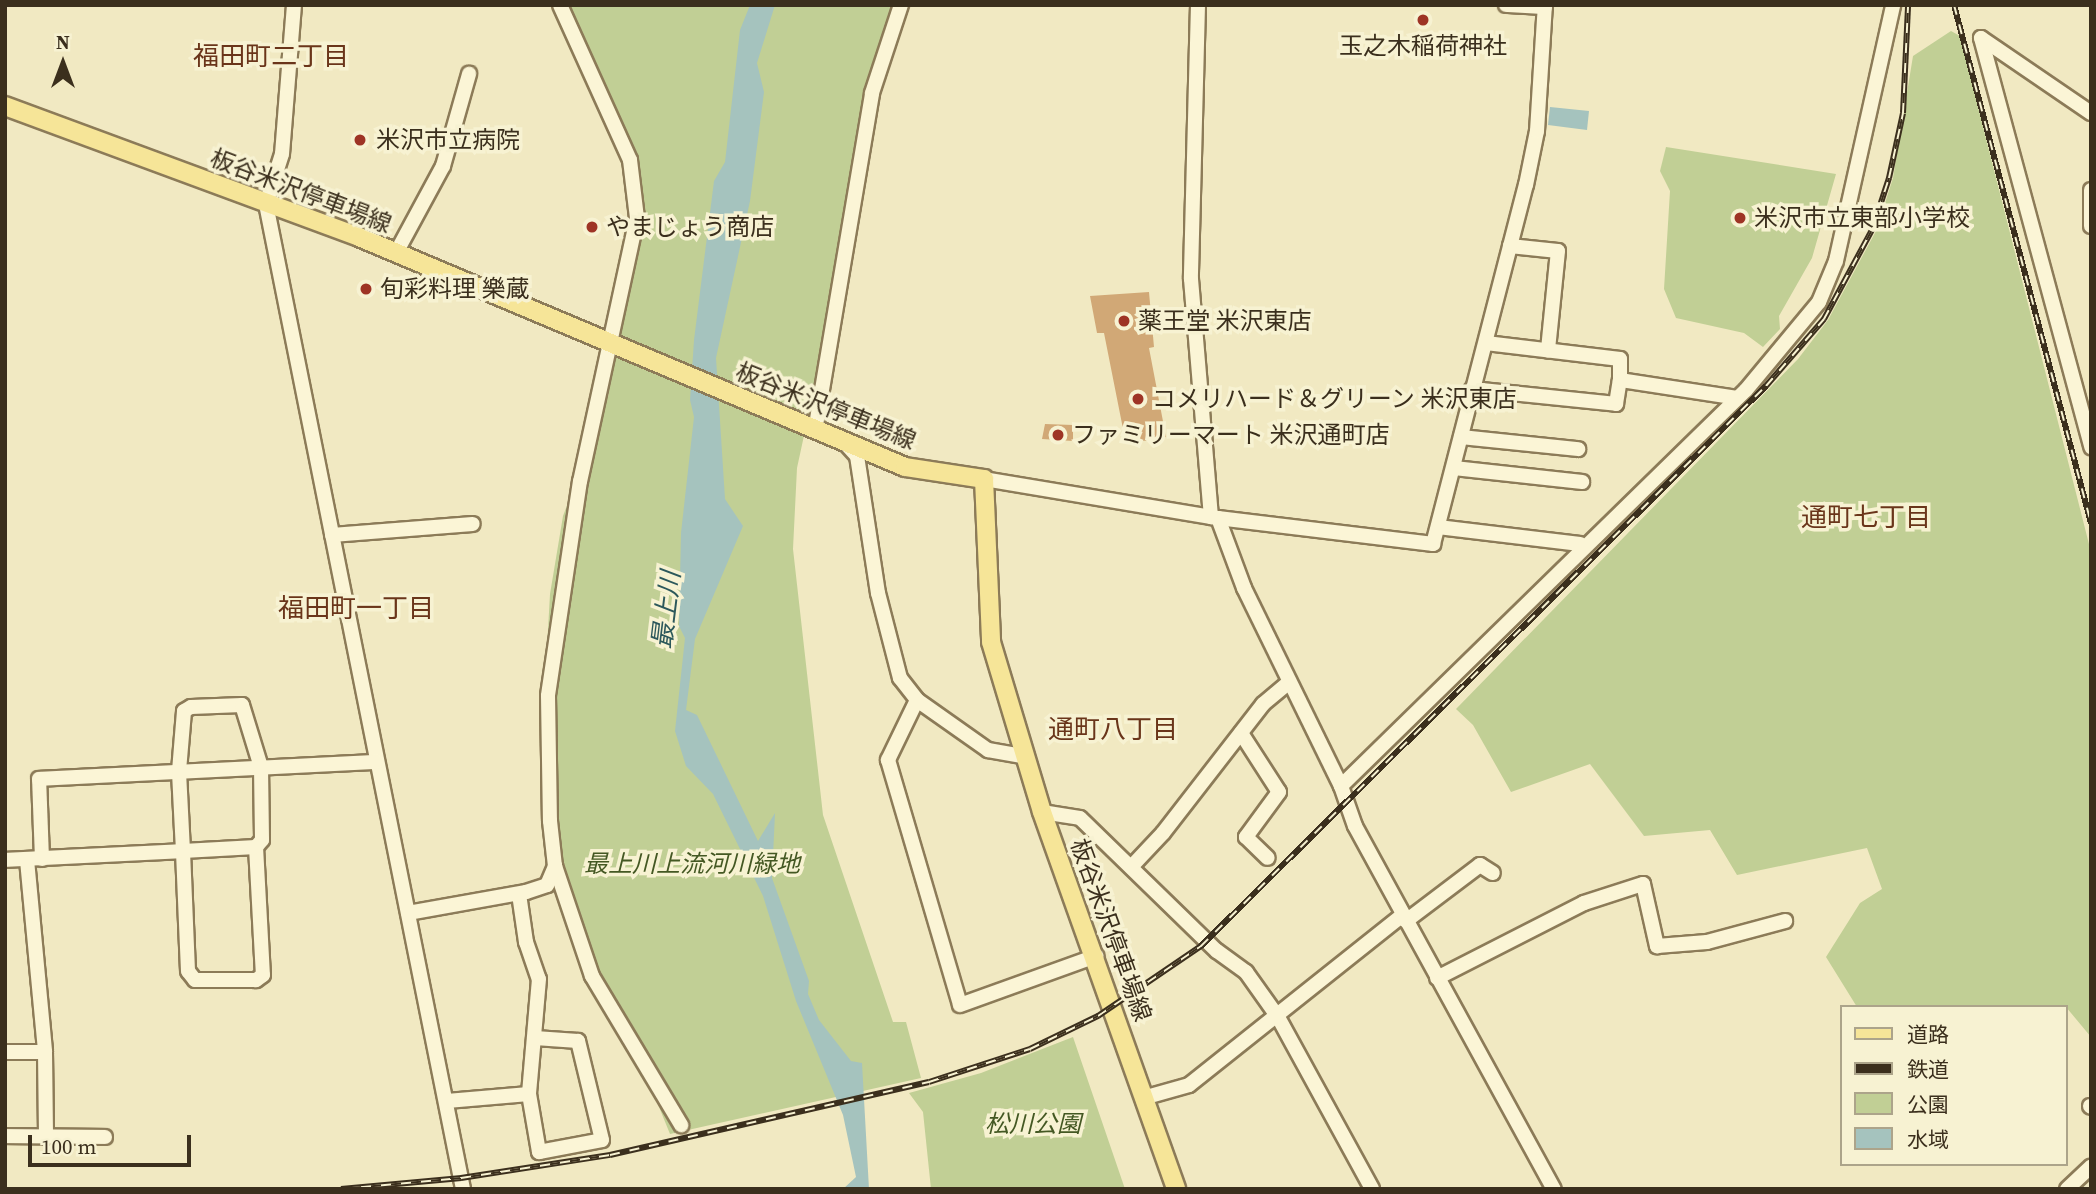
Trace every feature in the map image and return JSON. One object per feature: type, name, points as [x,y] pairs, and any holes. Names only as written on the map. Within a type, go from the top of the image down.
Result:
[{"type":"main road","name":"板谷米沢停車場線","points":[[5,106],[396,253],[847,445],[905,467],[984,479],[991,642],[1042,813],[1096,956],[1176,1189]]},
{"type":"street","points":[[294,5],[282,154],[265,204],[463,1189]]},
{"type":"street","points":[[560,5],[618,126],[636,187],[634,246],[615,347],[580,481],[548,696],[555,866],[592,976],[681,1125]]},
{"type":"street","points":[[810,429],[872,93],[901,5]]},
{"type":"street","points":[[1198,5],[1191,279],[1214,517],[1288,683],[1341,786],[1355,826],[1554,1189]]},
{"type":"street","points":[[984,479],[1214,517],[1433,544],[1486,344],[1537,131],[1545,6],[1506,5]]},
{"type":"street","points":[[1341,786],[1737,398],[1819,302],[1836,261],[1893,5]]},
{"type":"street","points":[[2091,113],[1981,38],[2091,447]]},
{"type":"street","points":[[396,253],[443,166],[469,74]]},
{"type":"street","points":[[2090,196],[2091,226]]},
{"type":"street","points":[[1510,246],[1558,251],[1548,350]]},
{"type":"street","points":[[1472,389],[1616,404],[1620,359],[1486,344]]},
{"type":"street","points":[[1620,380],[1737,398]]},
{"type":"street","points":[[1461,437],[1578,449]]},
{"type":"street","points":[[847,445],[857,456],[878,593],[900,678],[917,700],[988,750],[1023,756]]},
{"type":"street","points":[[1454,468],[1582,482]]},
{"type":"street","points":[[332,536],[473,524]]},
{"type":"street","points":[[1438,527],[1580,544]]},
{"type":"street","points":[[1132,866],[1263,704],[1288,683]]},
{"type":"street","points":[[917,700],[888,761],[960,1005],[1096,956]]},
{"type":"street","points":[[242,705],[261,767],[262,840],[256,847],[263,975],[256,981],[195,979],[188,971],[179,771],[184,711],[242,705]]},
{"type":"street","points":[[1241,733],[1279,792],[1246,837],[1268,858]]},
{"type":"street","points":[[46,1136],[45,1052],[35,860],[39,779],[377,762]]},
{"type":"street","points":[[1042,813],[1080,818],[1217,951],[1246,972],[1278,1017],[1372,1189]]},
{"type":"street","points":[[5,860],[256,847]]},
{"type":"street","points":[[1143,1098],[1189,1085],[1404,918],[1480,865],[1493,873]]},
{"type":"street","points":[[408,913],[519,894],[547,885],[555,866]]},
{"type":"street","points":[[1437,978],[1584,902],[1643,884],[1657,946],[1706,942],[1785,921]]},
{"type":"street","points":[[519,894],[526,942],[539,979],[530,1094],[540,1152],[602,1140],[578,1041],[535,1038]]},
{"type":"street","points":[[5,1052],[45,1052]]},
{"type":"street","points":[[447,1101],[530,1094]]},
{"type":"street","points":[[5,1136],[104,1137]]},
{"type":"street","points":[[2067,1189],[2091,1167]]},
{"type":"green space","name":"最上川上流河川緑地","points":[[564,5],[897,5],[797,468],[793,549],[823,815],[893,1022],[906,1022],[921,1078],[670,1134],[644,1070],[588,978],[556,893],[541,756],[550,594],[563,516],[608,397],[642,187],[621,125]]},
{"type":"green space","points":[[1951,31],[1960,36],[2091,552],[2091,1037],[2068,1009],[2068,1005],[1856,1005],[1826,957],[1860,903],[1882,889],[1867,848],[1737,875],[1710,830],[1644,836],[1590,764],[1511,792],[1473,725],[1456,709],[1798,359],[1828,320],[1876,231],[1893,178],[1913,56]]},
{"type":"green space","points":[[1666,147],[1836,174],[1812,258],[1779,316],[1780,329],[1763,347],[1744,333],[1676,318],[1664,289],[1670,191],[1660,171]]},
{"type":"green space","name":"松川公園","points":[[1073,1037],[1125,1189],[931,1189],[923,1112],[909,1093],[981,1073]]},
{"type":"water","points":[[750,5],[775,5],[757,63],[764,92],[750,201],[716,358],[725,499],[743,526],[695,639],[686,710],[697,715],[758,841],[775,813],[772,878],[809,981],[808,994],[819,1020],[851,1061],[862,1063],[869,1189],[843,1189],[856,1177],[843,1115],[796,1001],[763,896],[713,794],[686,766],[675,731],[685,638],[679,626],[681,533],[694,417],[690,400],[694,340],[714,181],[725,162],[740,30]]},
{"type":"water","points":[[1550,107],[1589,111],[1587,130],[1548,125]]},
{"type":"building","points":[[1149,292],[1154,347],[1149,348],[1166,437],[1126,444],[1104,333],[1097,333],[1090,296]]},
{"type":"building","name":"ファミリーマート 米沢通町店","points":[[1045,424],[1073,425],[1073,441],[1042,439]]},
{"type":"railway","points":[[341,1189],[461,1178],[610,1155],[929,1082],[1030,1049],[1098,1016],[1201,946],[1766,386],[1824,319],[1872,230],[1889,178],[1903,113],[1908,5]]},
{"type":"railway","points":[[1954,5],[2091,523]]},
{"type":"place","name":"玉之木稲荷神社","points":[[1423,20]]},
{"type":"place","name":"米沢市立病院","points":[[360,140]]},
{"type":"place","name":"米沢市立東部小学校","points":[[1740,218]]},
{"type":"place","name":"やまじょう商店","points":[[592,227]]},
{"type":"place","name":"旬彩料理 樂蔵","points":[[366,289]]},
{"type":"place","name":"薬王堂 米沢東店","points":[[1124,321]]},
{"type":"place","name":"コメリハード＆グリーン 米沢東店","points":[[1138,399]]},
{"type":"place","name":"ファミリーマート 米沢通町店","points":[[1058,435]]},
{"type":"district","name":"福田町二丁目","points":[[271,57]]},
{"type":"district","name":"通町七丁目","points":[[1866,518]]},
{"type":"district","name":"福田町一丁目","points":[[356,609]]},
{"type":"district","name":"通町八丁目","points":[[1113,730]]},
{"type":"water label","name":"最上川","points":[[667,610]]}]
